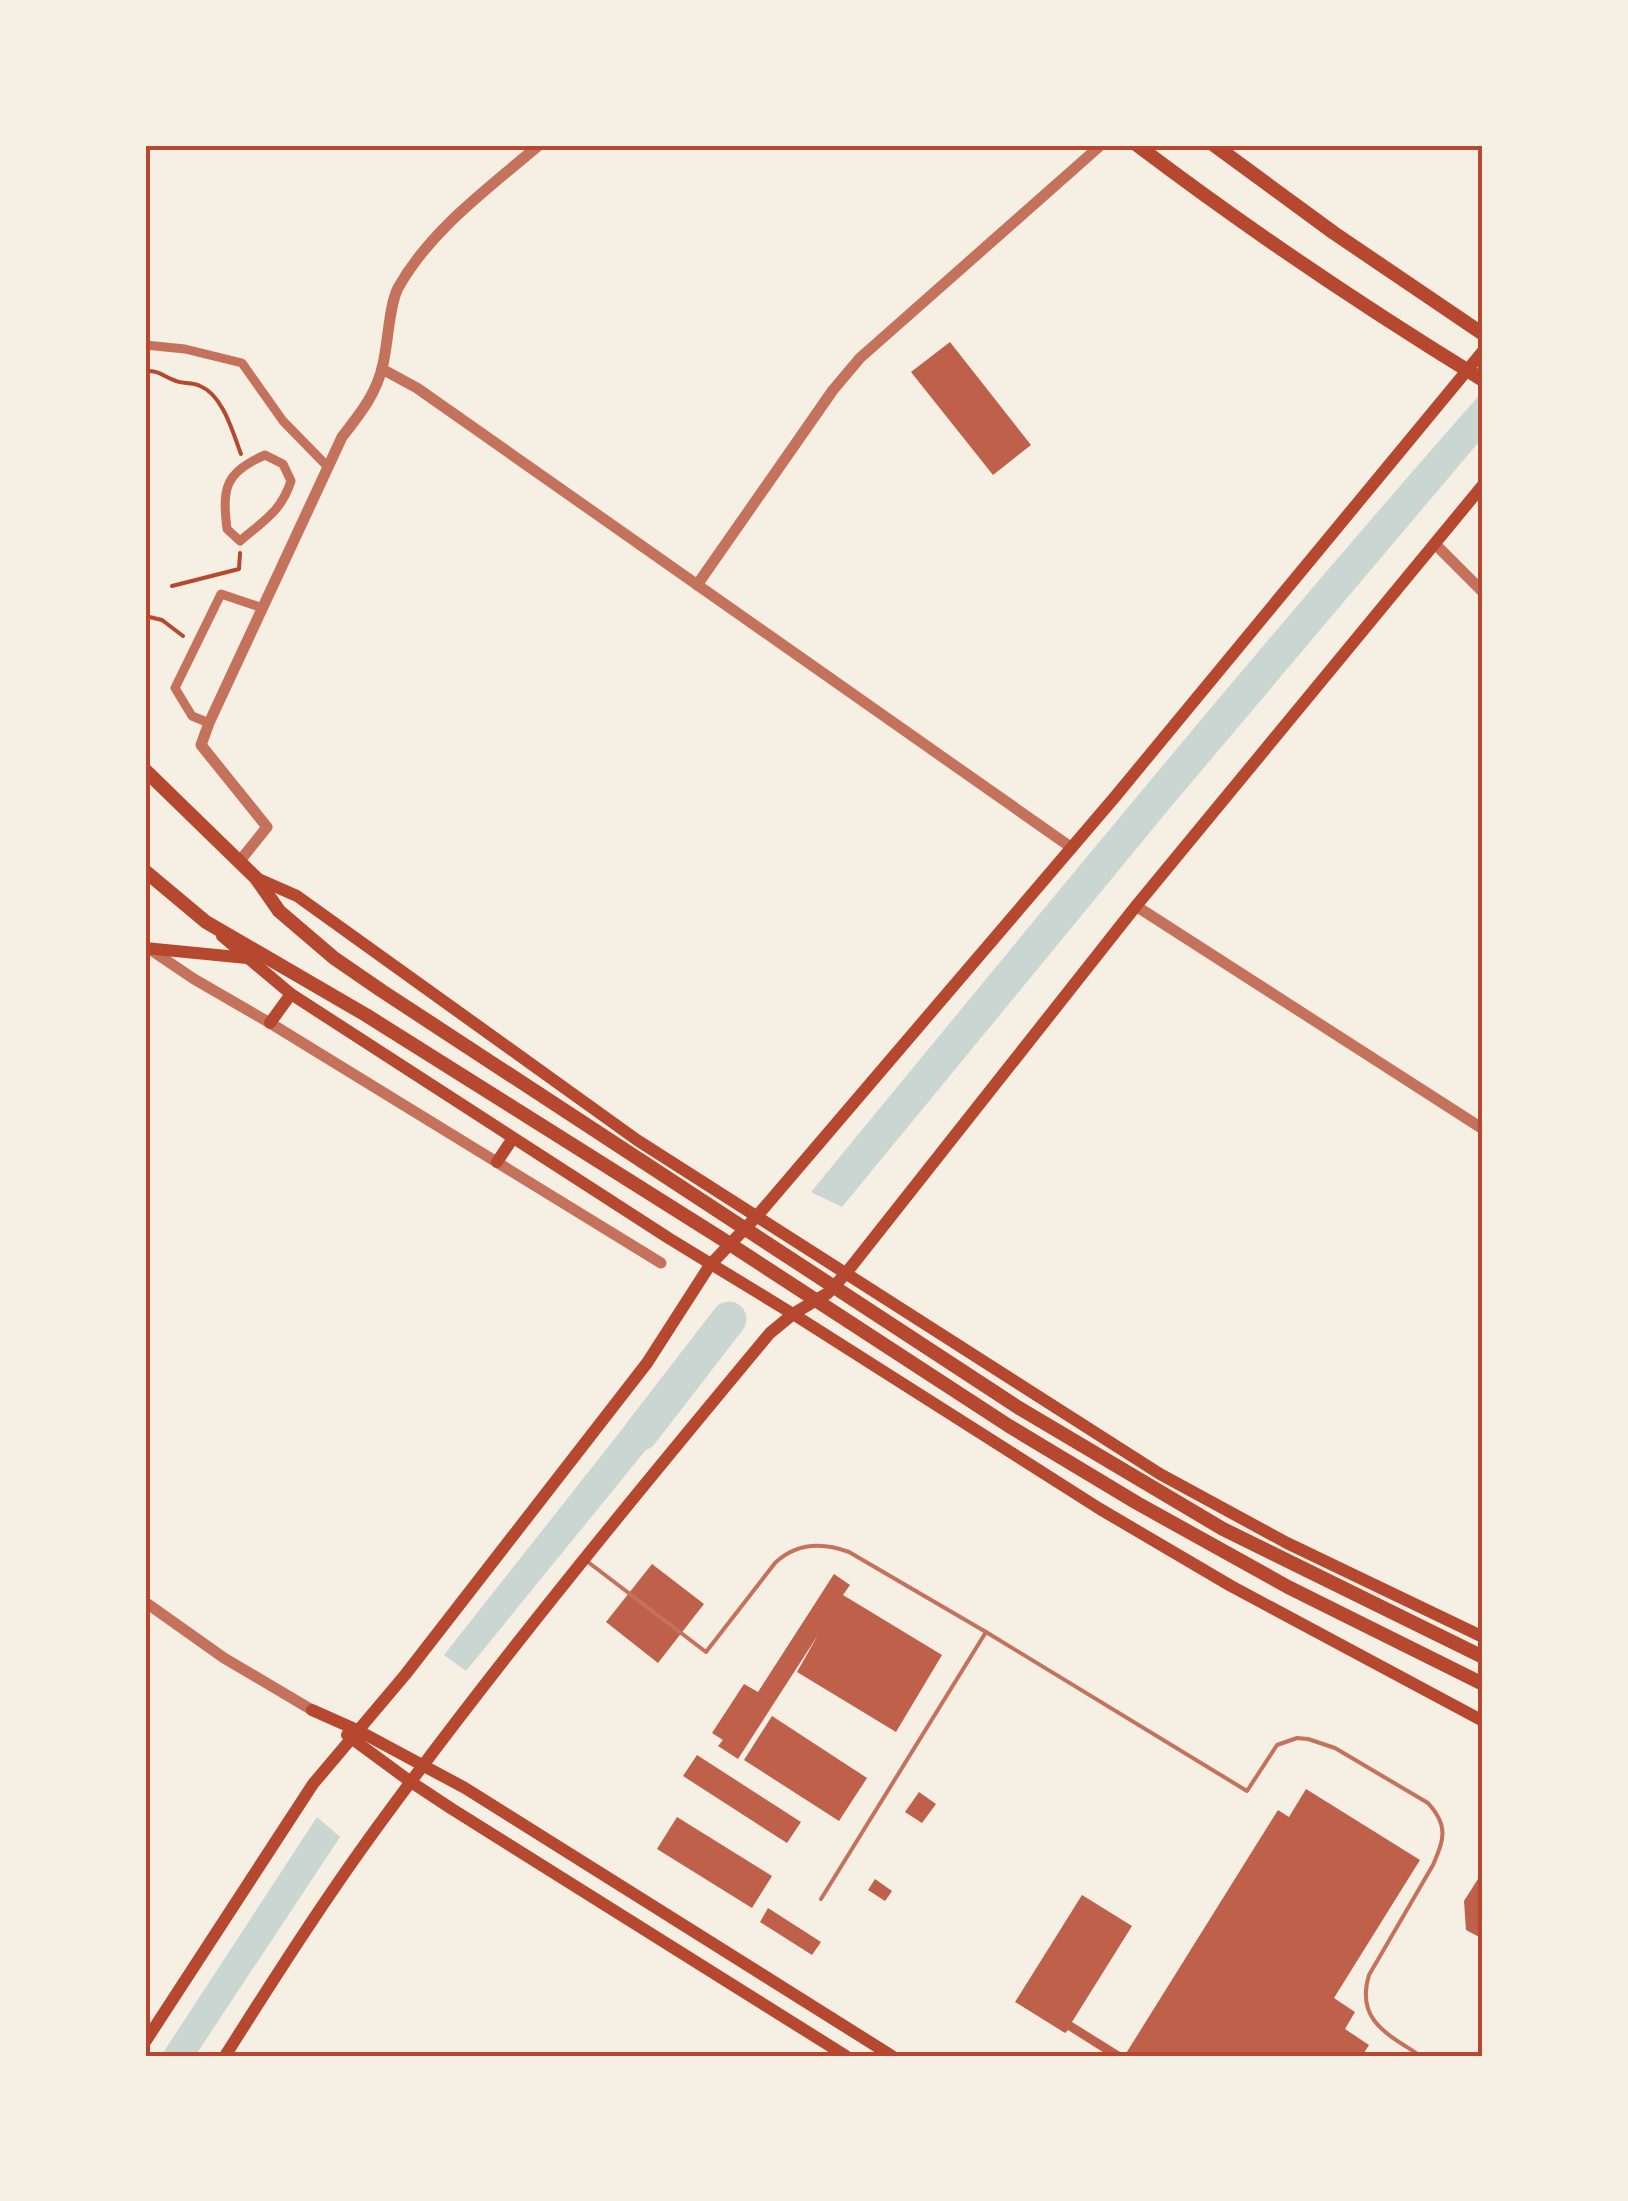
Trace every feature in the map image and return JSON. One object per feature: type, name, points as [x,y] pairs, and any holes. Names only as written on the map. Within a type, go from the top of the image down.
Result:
[{"type":"main road","points":[[1137,145],[1314,272],[1483,380]]},
{"type":"main road","points":[[1214,145],[1483,334]]},
{"type":"main road","points":[[145,2042],[295,1810],[648,1363],[710,1265],[757,1216],[1072,848],[1483,351]]},
{"type":"main road","points":[[225,2056],[274,1978],[410,1782],[584,1558],[770,1333],[828,1292],[847,1272],[1136,906],[1483,486]]},
{"type":"main road","points":[[148,776],[256,878],[279,911],[334,958],[382,991],[1019,1408],[1223,1528],[1483,1657]]},
{"type":"main road","points":[[145,871],[291,994],[710,1265],[1116,1519],[1231,1586],[1483,1721]]},
{"type":"main road","points":[[256,878],[297,896],[638,1140],[1160,1474],[1287,1543],[1483,1637]]},
{"type":"main road","points":[[206,922],[366,1016],[719,1237],[1009,1426],[1137,1503],[1273,1579],[1483,1684]]},
{"type":"main road","points":[[147,947],[247,958]]},
{"type":"main road","points":[[270,1023],[291,994]]},
{"type":"main road","points":[[498,1162],[513,1138]]},
{"type":"main road","points":[[312,1710],[482,1798],[892,2056]]},
{"type":"main road","points":[[354,1734],[410,1782],[846,2056]]},
{"type":"street","points":[[239,862],[267,826],[201,745],[209,722],[342,438],[370,401],[382,369],[396,292],[420,257],[468,206],[539,145]]},
{"type":"street","points":[[697,585],[833,390],[860,358],[1101,145]]},
{"type":"street","points":[[145,345],[185,348],[242,363],[283,421],[328,468]]},
{"type":"street","points":[[382,369],[417,388],[1072,848]]},
{"type":"street","points":[[264,455],[283,464],[291,481],[286,498],[273,515],[240,542],[227,529],[225,494],[231,475],[264,455]]},
{"type":"street","points":[[1435,544],[1483,592]]},
{"type":"street","points":[[209,722],[192,716],[174,688],[221,594],[262,608]]},
{"type":"street","points":[[1136,906],[1483,1129]]},
{"type":"street","points":[[147,947],[661,1262]]},
{"type":"street","points":[[145,1602],[224,1658],[312,1710]]},
{"type":"lane","points":[[584,1558],[706,1652],[786,1553],[800,1547],[838,1548],[986,1632],[1247,1790],[1278,1745],[1297,1738],[1335,1748],[1428,1803],[1442,1824],[1440,1848],[1366,1989],[1374,2024],[1421,2056]]},
{"type":"lane","points":[[821,1899],[986,1632]]},
{"type":"path","points":[[145,371],[212,392],[246,463]]},
{"type":"path","points":[[172,586],[239,569],[240,542]]},
{"type":"path","points":[[145,616],[162,620],[196,644]]},
{"type":"shaded area","points":[[1483,391],[1483,437],[1169,809],[842,1207],[811,1192],[1228,688]]},
{"type":"shaded area","points":[[657,1385],[684,1403],[466,1671],[444,1655]]},
{"type":"shaded area","points":[[317,1817],[340,1837],[195,2056],[161,2056]]},
{"type":"building","points":[[950,342],[1031,445],[993,475],[911,372]]},
{"type":"building","points":[[652,1564],[704,1604],[658,1663],[606,1622]]},
{"type":"building","points":[[834,1574],[850,1585],[843,1595],[942,1655],[896,1732],[797,1672],[818,1635],[738,1759],[718,1746],[723,1740],[712,1733],[744,1684],[758,1692]]},
{"type":"building","points":[[772,1716],[867,1778],[839,1821],[744,1760]]},
{"type":"building","points":[[697,1755],[801,1822],[787,1843],[683,1776]]},
{"type":"building","points":[[1306,1789],[1420,1860],[1334,1998],[1355,2012],[1345,2029],[1369,2045],[1362,2056],[1109,2056],[1015,2002],[1082,1895],[1132,1926],[1072,2022],[1125,2055],[1278,1810],[1289,1817]]},
{"type":"building","points":[[919,1792],[936,1804],[922,1823],[905,1812]]},
{"type":"building","points":[[677,1817],[772,1876],[752,1908],[657,1849]]},
{"type":"building","points":[[1483,1871],[1483,1939],[1466,1930],[1464,1901]]},
{"type":"building","points":[[875,1879],[892,1891],[885,1901],[868,1890]]},
{"type":"building","points":[[768,1908],[821,1942],[812,1955],[760,1922]]},
{"type":"waterway","points":[[641,1433],[729,1319]]}]
